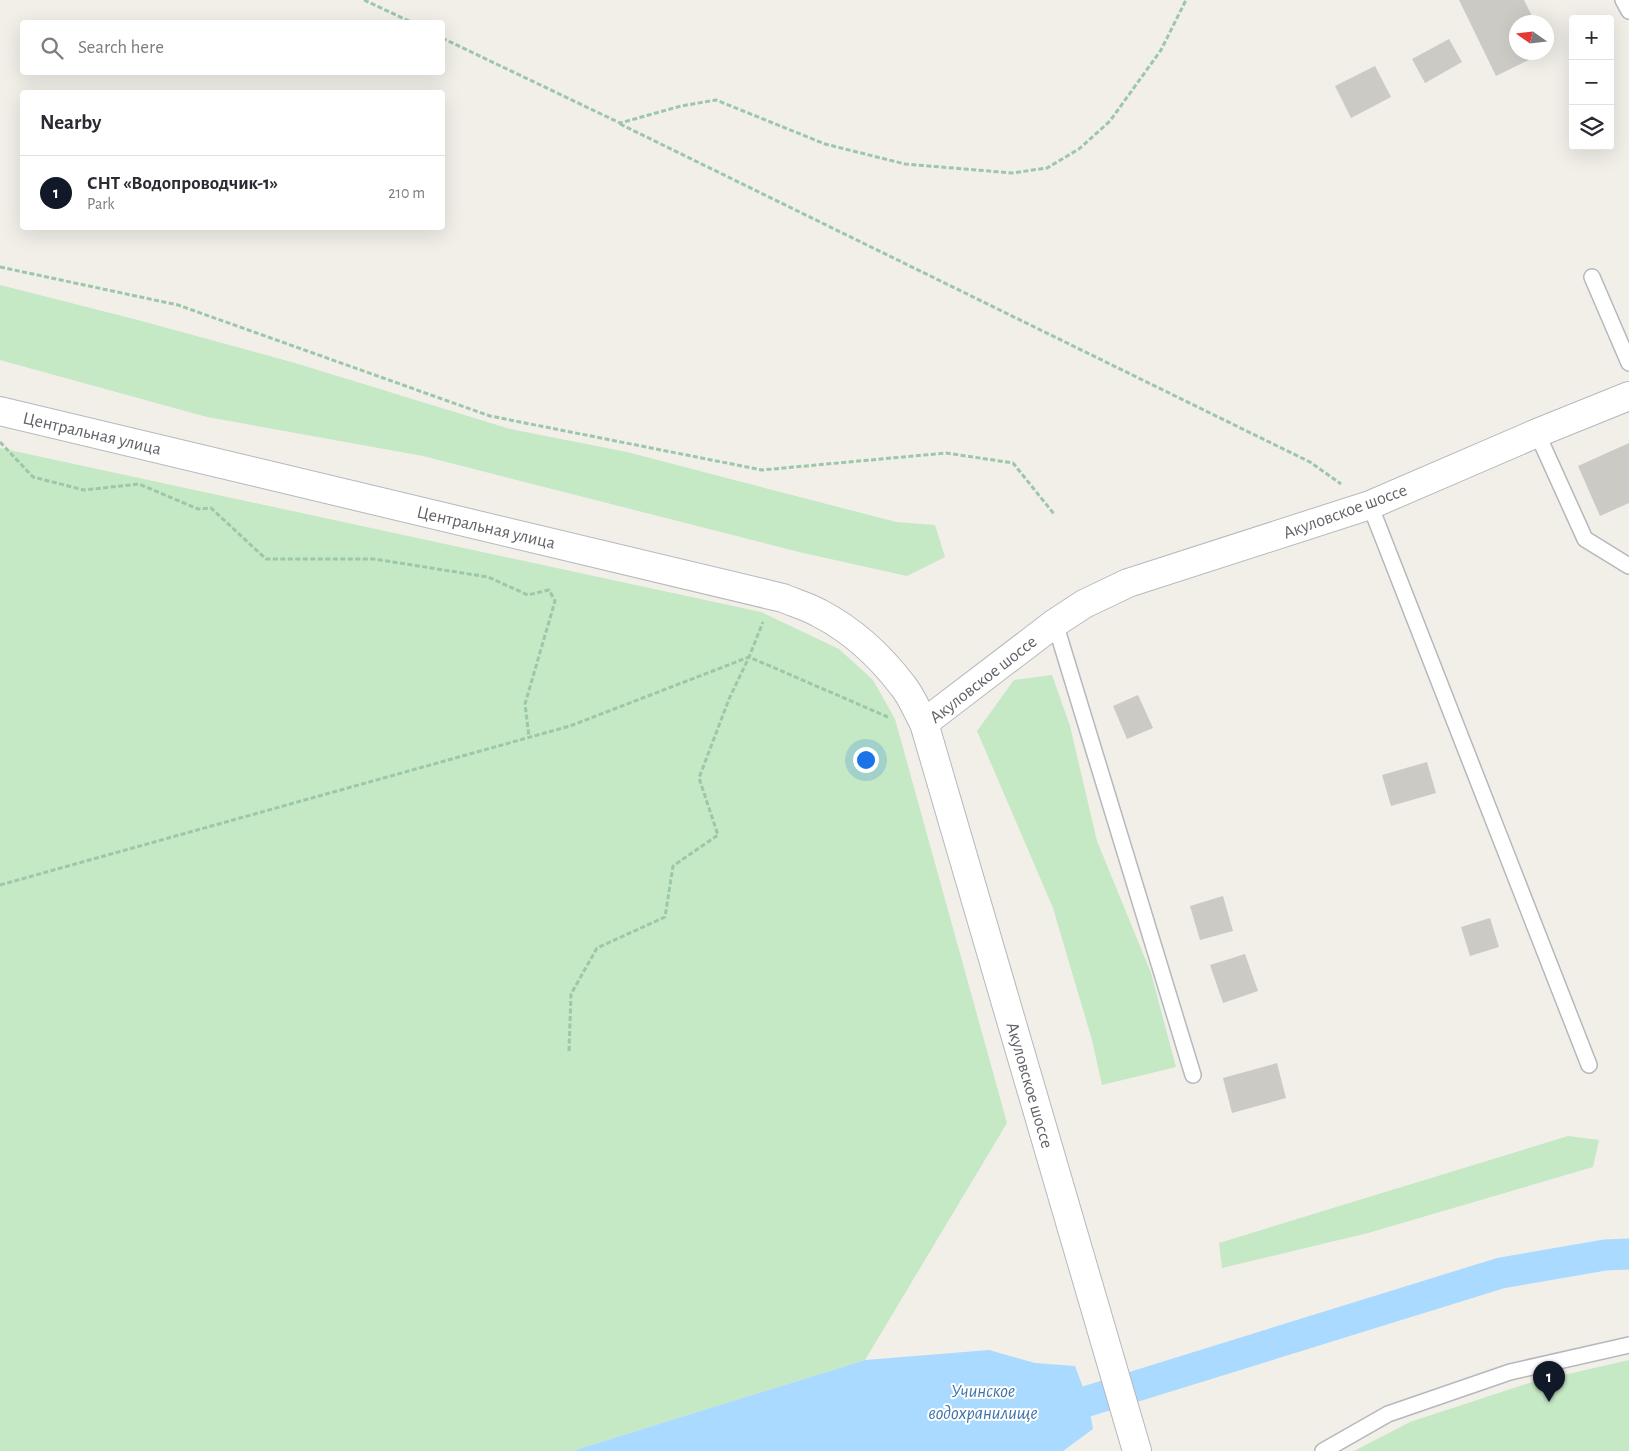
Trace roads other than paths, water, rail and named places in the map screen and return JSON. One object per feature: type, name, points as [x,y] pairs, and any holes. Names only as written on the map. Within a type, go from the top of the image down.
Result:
[{"type":"street","name":"Акуловское шоссе","points":[[1136,1447],[924,723],[1054,624],[1084,604],[1128,583],[1370,505],[1537,433],[1629,396]]},
{"type":"street","name":"Центральная улица","points":[[0,411],[784,598],[820,613],[851,633],[879,658],[904,687],[924,723]]},
{"type":"lane","points":[[1624,0],[1629,11]]},
{"type":"lane","points":[[1592,277],[1629,363]]},
{"type":"lane","points":[[1537,433],[1585,539],[1629,566]]},
{"type":"lane","points":[[1370,505],[1589,1066]]},
{"type":"lane","points":[[1054,624],[1193,1075]]},
{"type":"lane","points":[[1323,1451],[1388,1414],[1510,1372],[1629,1345]]},
{"type":"water","name":"Учинское водохранилище","points":[[989,1350],[1035,1363],[1075,1366],[1088,1401],[1093,1429],[1063,1451],[572,1451],[865,1360]]},
{"type":"waterway","points":[[1088,1401],[1501,1273],[1605,1255],[1629,1254]]},
{"type":"place","name":"СНТ «Водопроводчик-1»","points":[[1549,1402]]}]
